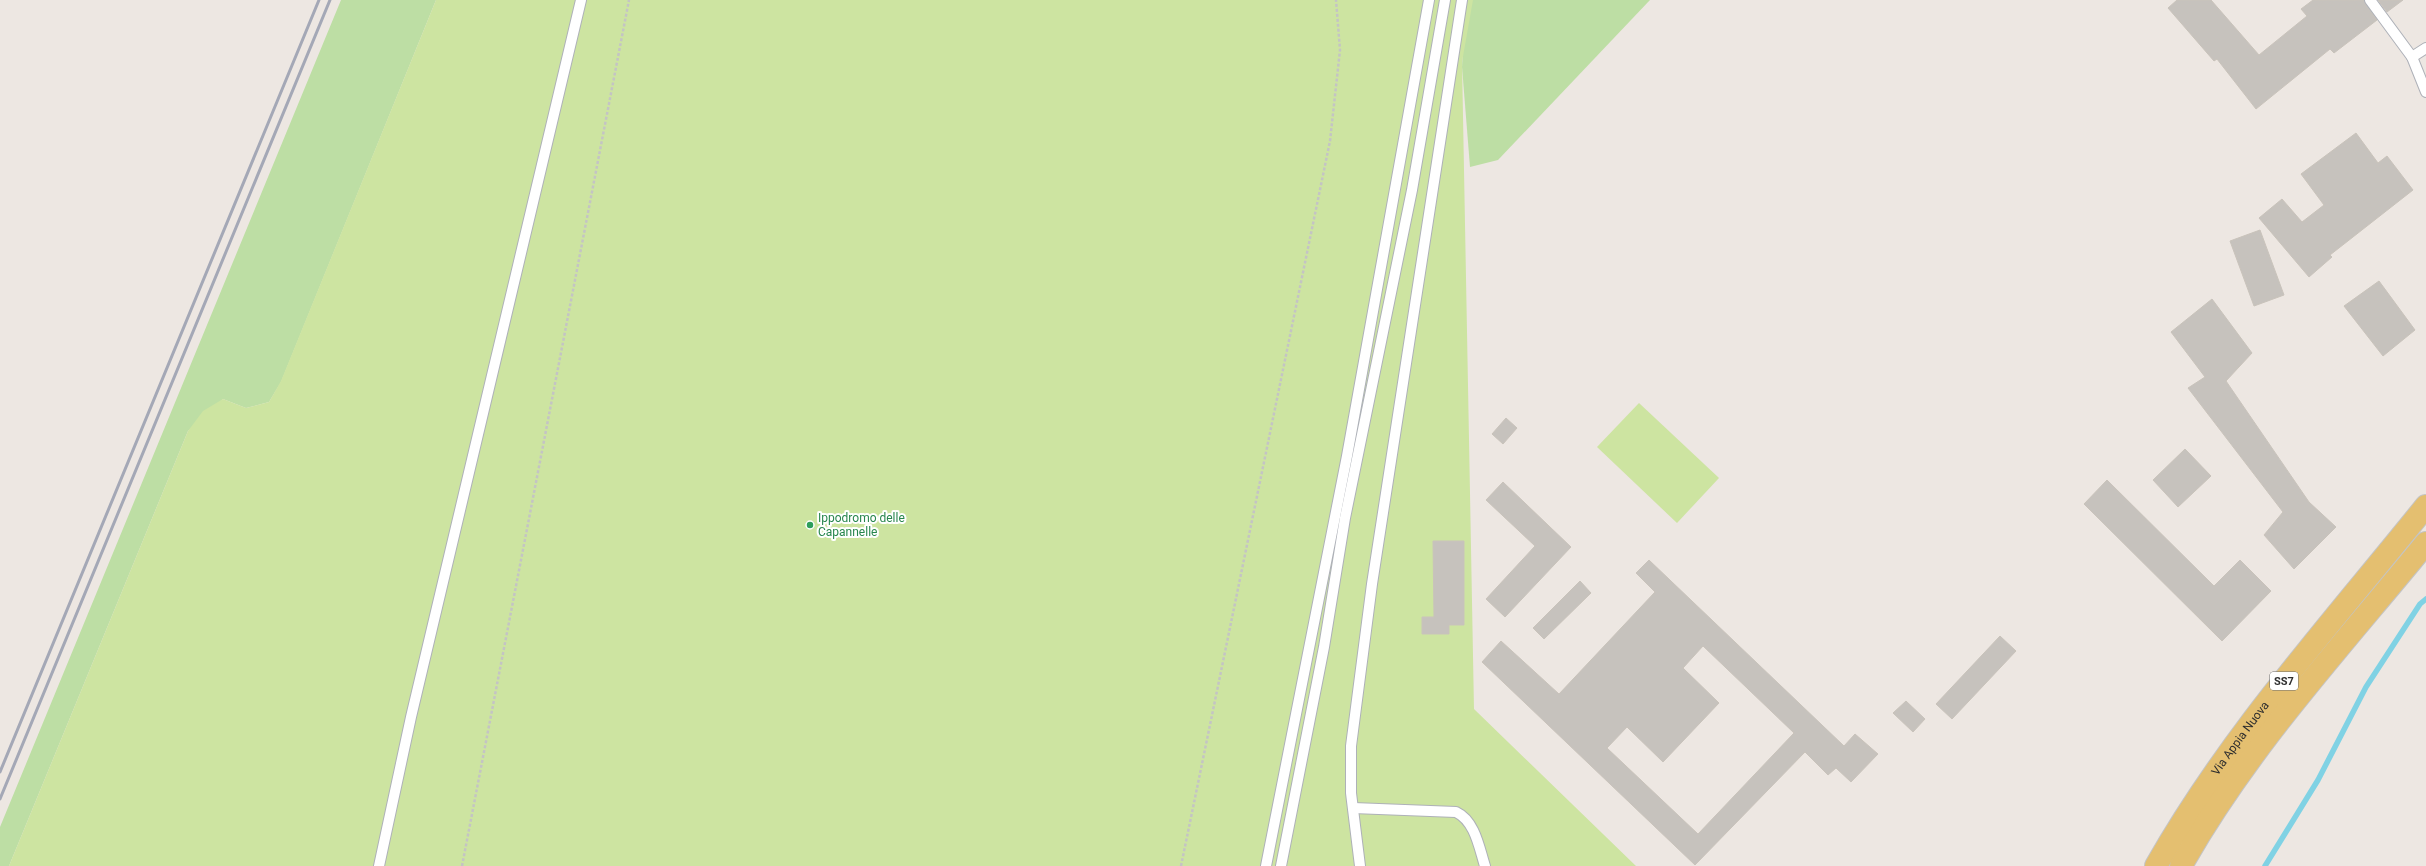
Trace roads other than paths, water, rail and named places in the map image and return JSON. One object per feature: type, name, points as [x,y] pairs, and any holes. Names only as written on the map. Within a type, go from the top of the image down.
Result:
[{"type":"main road","name":"Via Appia Nuova","points":[[2156,866],[2198,795],[2236,742],[2426,506]]},
{"type":"main road","name":"Via Appia Nuova","points":[[2181,866],[2222,801],[2275,727],[2426,543]]},
{"type":"lane","points":[[379,866],[411,717],[580,0]]},
{"type":"lane","points":[[1266,866],[1347,456],[1429,0]]},
{"type":"lane","points":[[1281,866],[1324,647],[1345,518],[1412,190],[1446,0]]},
{"type":"lane","points":[[1360,866],[1353,808],[1351,746],[1372,584],[1462,0]]},
{"type":"lane","points":[[2370,0],[2412,57],[2426,92]]},
{"type":"lane","points":[[2412,57],[2426,48]]},
{"type":"lane","points":[[1353,808],[1456,812],[1462,815],[1470,824],[1485,866]]},
{"type":"waterway","points":[[2265,866],[2318,780],[2366,687],[2420,604],[2426,599]]},
{"type":"railway","points":[[0,772],[319,0]]},
{"type":"railway","points":[[0,799],[330,0]]},
{"type":"place","name":"Ippodromo delle Capannelle","points":[[810,525]]}]
